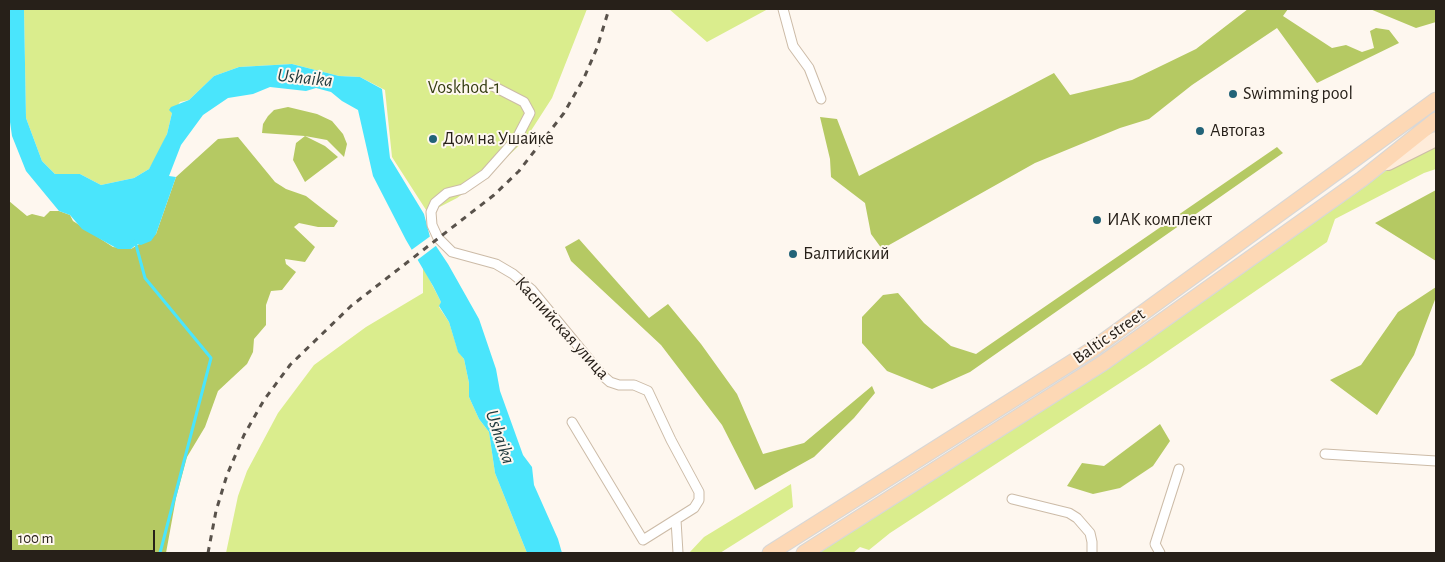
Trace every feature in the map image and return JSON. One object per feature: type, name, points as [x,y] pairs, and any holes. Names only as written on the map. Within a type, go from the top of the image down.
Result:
[{"type":"main road","name":"Baltic street","points":[[770,553],[1093,349],[1436,100]]},
{"type":"main road","name":"Baltic street","points":[[804,553],[1103,363],[1362,179],[1436,120]]},
{"type":"main road","points":[[1362,179],[1436,139]]},
{"type":"street","points":[[783,9],[793,46],[809,68],[821,99]]},
{"type":"street","name":"Каспийская улица","points":[[487,84],[524,102],[530,113],[517,138],[484,174],[463,189],[447,192],[435,203],[431,212],[432,225],[438,238],[452,252],[496,264],[513,274],[532,290],[602,375],[610,382],[619,385],[634,385],[648,391],[671,440],[699,492],[699,500],[694,508],[676,520]]},
{"type":"street","points":[[572,422],[643,540],[676,520],[678,553]]},
{"type":"street","points":[[1325,454],[1436,461]]},
{"type":"street","points":[[1160,553],[1156,544],[1179,469]]},
{"type":"street","points":[[1012,499],[1069,513],[1077,518],[1090,533],[1092,553]]},
{"type":"green space","name":"Voskhod-1","points":[[24,9],[587,9],[552,98],[525,140],[487,176],[457,198],[428,213],[392,157],[385,90],[360,77],[339,76],[292,64],[239,67],[214,76],[189,100],[180,102],[172,113],[167,134],[158,155],[149,169],[134,178],[101,185],[80,174],[55,174],[42,161],[26,118]]},
{"type":"green space","points":[[669,9],[768,9],[707,42]]},
{"type":"green space","points":[[1248,9],[1288,9],[1283,16],[1332,48],[1346,45],[1362,52],[1374,48],[1370,31],[1376,28],[1389,30],[1399,43],[1317,83],[1277,28],[1192,85],[1149,119],[1120,128],[1035,163],[882,249],[871,234],[865,203],[831,177],[830,159],[820,117],[837,119],[859,176],[1054,73],[1070,95],[1132,80],[1196,49]]},
{"type":"green space","points":[[1370,9],[1436,9],[1436,22],[1416,28]]},
{"type":"green space","points":[[288,107],[317,114],[332,121],[343,134],[347,144],[344,157],[327,140],[305,136],[262,133],[263,124],[274,110]]},
{"type":"green space","points":[[305,136],[325,146],[338,157],[305,182],[293,160],[296,143]]},
{"type":"green space","points":[[238,137],[275,182],[286,189],[306,196],[338,221],[334,227],[318,227],[299,223],[294,227],[315,247],[305,262],[285,259],[286,264],[296,272],[282,290],[271,291],[266,305],[266,325],[254,339],[253,352],[247,364],[218,391],[205,427],[187,457],[176,498],[166,553],[9,553],[9,201],[27,216],[32,214],[44,217],[50,211],[59,211],[70,215],[73,221],[113,247],[131,249],[156,234],[176,177],[218,139]]},
{"type":"green space","points":[[1436,142],[1436,169],[1424,173],[1335,219],[1327,242],[1146,366],[890,533],[869,550],[860,547],[853,553],[818,553],[837,537],[1356,187],[1416,151]]},
{"type":"green space","points":[[1277,147],[1283,153],[970,372],[932,389],[887,371],[862,343],[862,317],[883,295],[898,293],[924,323],[951,346],[976,354]]},
{"type":"green space","points":[[1436,190],[1436,261],[1375,223]]},
{"type":"green space","points":[[579,239],[649,318],[668,304],[701,344],[737,394],[763,454],[804,443],[872,386],[875,393],[854,418],[814,457],[755,490],[722,425],[661,345],[571,261],[565,247]]},
{"type":"green space","points":[[423,267],[441,302],[439,307],[449,322],[458,351],[464,359],[469,383],[469,397],[479,419],[489,432],[495,473],[527,553],[226,553],[238,496],[247,471],[278,413],[314,365],[366,327],[423,293]]},
{"type":"green space","points":[[1436,287],[1436,297],[1414,355],[1377,415],[1330,380],[1361,365],[1398,312]]},
{"type":"green space","points":[[1160,424],[1170,441],[1153,466],[1120,488],[1093,494],[1067,486],[1082,463],[1104,466]]},
{"type":"green space","points":[[791,484],[793,507],[720,553],[689,553],[704,537]]},
{"type":"water","name":"Ushaika","points":[[9,9],[24,9],[26,118],[42,161],[55,174],[80,174],[101,185],[134,178],[149,169],[167,134],[172,113],[169,110],[171,107],[189,100],[214,76],[239,67],[292,64],[339,76],[360,77],[382,89],[390,158],[424,214],[430,237],[448,264],[479,319],[496,369],[500,391],[523,455],[532,467],[534,485],[558,539],[562,553],[527,553],[495,473],[489,432],[479,419],[469,397],[469,383],[464,359],[458,352],[449,322],[439,306],[441,302],[373,176],[358,110],[331,92],[316,88],[306,91],[270,87],[253,94],[228,98],[203,115],[181,145],[169,176],[176,177],[156,234],[151,241],[141,245],[137,244],[131,249],[118,249],[82,229],[70,215],[59,211],[26,171],[12,136],[9,115]]},
{"type":"pier","points":[[432,235],[437,245],[416,261],[410,251]]},
{"type":"waterway","points":[[135,241],[145,278],[211,358],[160,553]]},
{"type":"railway","points":[[208,553],[216,511],[227,475],[244,435],[264,400],[290,365],[351,306],[494,195],[519,171],[564,113],[584,78],[597,48],[609,9]]},
{"type":"place","name":"Swimming pool","points":[[1233,94]]},
{"type":"place","name":"Автогаз","points":[[1200,131]]},
{"type":"place","name":"Дом на Ушайке","points":[[433,139]]},
{"type":"place","name":"ИАК комплект","points":[[1097,220]]},
{"type":"place","name":"Балтийский","points":[[793,254]]}]
